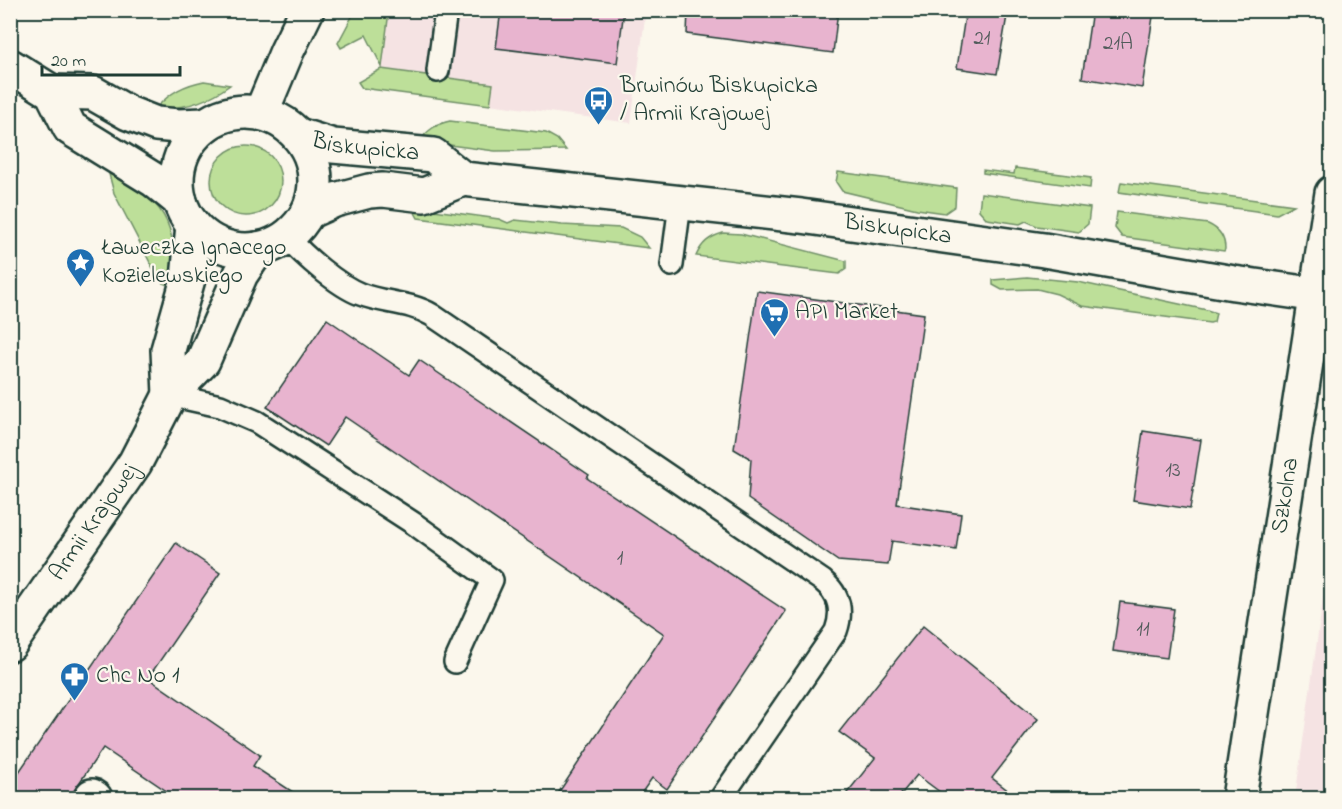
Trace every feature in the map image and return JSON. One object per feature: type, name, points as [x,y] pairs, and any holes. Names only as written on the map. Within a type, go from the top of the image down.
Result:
[{"type":"main road","points":[[261,113],[307,10]]},
{"type":"main road","points":[[10,66],[52,93],[70,128],[154,180],[186,213],[201,234],[222,246],[246,250],[273,243],[303,221],[315,189],[314,166],[305,144],[282,121],[261,113],[237,112],[214,119],[194,135],[180,159],[177,173],[186,213]]},
{"type":"main road","points":[[52,93],[93,93],[128,113],[156,124],[205,125]]},
{"type":"main road","name":"Biskupicka","points":[[298,135],[333,146],[433,155],[463,179]]},
{"type":"main road","name":"Biskupicka","points":[[308,212],[335,200],[369,191],[384,190],[424,195],[463,179],[801,216],[1044,250],[1324,296]]},
{"type":"main road","name":"Szkolna","points":[[1239,798],[1324,296],[1332,193]]},
{"type":"main road","name":"Armii Krajowej","points":[[170,395],[168,350],[188,279],[186,213]]},
{"type":"main road","name":"Armii Krajowej","points":[[10,644],[135,463],[170,395],[203,361],[241,274],[273,243]]},
{"type":"lane","points":[[438,71],[446,10]]},
{"type":"lane","points":[[672,265],[680,204]]},
{"type":"lane","points":[[273,243],[316,265],[355,291],[418,308],[432,315],[823,581],[834,592],[840,607],[836,631],[721,798]]},
{"type":"lane","points":[[170,395],[220,406],[257,422],[413,523],[492,580],[455,662]]},
{"type":"shaded area","points":[[386,11],[646,11],[631,123],[391,91],[380,69]]},
{"type":"shaded area","points":[[1331,541],[1331,798],[1295,798]]},
{"type":"green space","points":[[355,11],[389,11],[382,67],[366,35],[341,48],[338,43]]},
{"type":"green space","points":[[381,69],[493,84],[490,105],[362,88],[358,82]]},
{"type":"green space","points":[[204,81],[230,85],[213,96],[186,106],[157,107],[178,90]]},
{"type":"green space","points":[[450,121],[546,133],[557,139],[566,150],[495,151],[419,141],[433,128]]},
{"type":"green space","points":[[246,146],[265,152],[275,162],[281,181],[275,200],[265,210],[246,216],[227,210],[217,200],[211,181],[217,162],[227,152]]},
{"type":"green space","points":[[111,168],[143,192],[164,215],[173,245],[171,286],[163,283],[156,274],[114,193],[109,174]]},
{"type":"green space","points":[[1015,168],[1091,178],[1090,188],[983,173],[983,170],[1014,174]]},
{"type":"green space","points":[[838,172],[956,188],[955,206],[945,213],[917,209],[842,191],[836,182]]},
{"type":"green space","points":[[1121,182],[1294,205],[1277,214],[1119,192]]},
{"type":"green space","points":[[981,193],[1090,208],[1088,224],[1079,232],[1037,226],[1026,221],[1020,224],[987,219],[979,210]]},
{"type":"green space","points":[[412,207],[499,219],[508,223],[515,220],[621,228],[640,237],[649,248],[418,218]]},
{"type":"green space","points":[[1117,212],[1208,224],[1221,234],[1225,249],[1224,251],[1122,237],[1115,228]]},
{"type":"green space","points":[[723,233],[741,234],[846,261],[846,269],[839,274],[696,256],[706,241]]},
{"type":"green space","points":[[1027,277],[1078,282],[1216,313],[1214,322],[1210,323],[1082,306],[1057,294],[1037,289],[1002,290],[993,285],[993,280]]},
{"type":"building","points":[[501,10],[624,10],[617,63],[496,48]]},
{"type":"building","points":[[688,10],[838,10],[833,53],[687,34]]},
{"type":"building","points":[[966,10],[1008,10],[997,74],[957,68]]},
{"type":"building","points":[[1092,10],[1154,10],[1142,88],[1082,78]]},
{"type":"building","points":[[757,291],[924,314],[897,504],[961,514],[956,550],[892,541],[888,565],[838,561],[748,499],[751,459],[734,449]]},
{"type":"building","points":[[327,319],[409,375],[419,360],[589,475],[587,478],[786,611],[667,789],[652,778],[638,798],[555,798],[664,634],[345,417],[326,446],[267,407]]},
{"type":"building","points":[[1143,431],[1201,440],[1190,509],[1133,500]]},
{"type":"building","points":[[176,543],[220,573],[148,678],[260,755],[253,766],[302,798],[177,798],[103,748],[69,798],[10,798],[10,785]]},
{"type":"building","points":[[1120,602],[1174,609],[1167,658],[1113,651]]},
{"type":"building","points":[[923,626],[1038,719],[992,778],[1018,798],[948,798],[917,775],[898,798],[843,798],[875,758],[839,732]]},
{"type":"place","name":"Brwinów Biskupicka / Armii Krajowej","points":[[599,126]]},
{"type":"place","name":"Ławeczka Ignacego Kozielewskiego","points":[[81,288]]},
{"type":"place","name":"API Market","points":[[774,338]]},
{"type":"place","name":"Chc No 1","points":[[75,702]]}]
